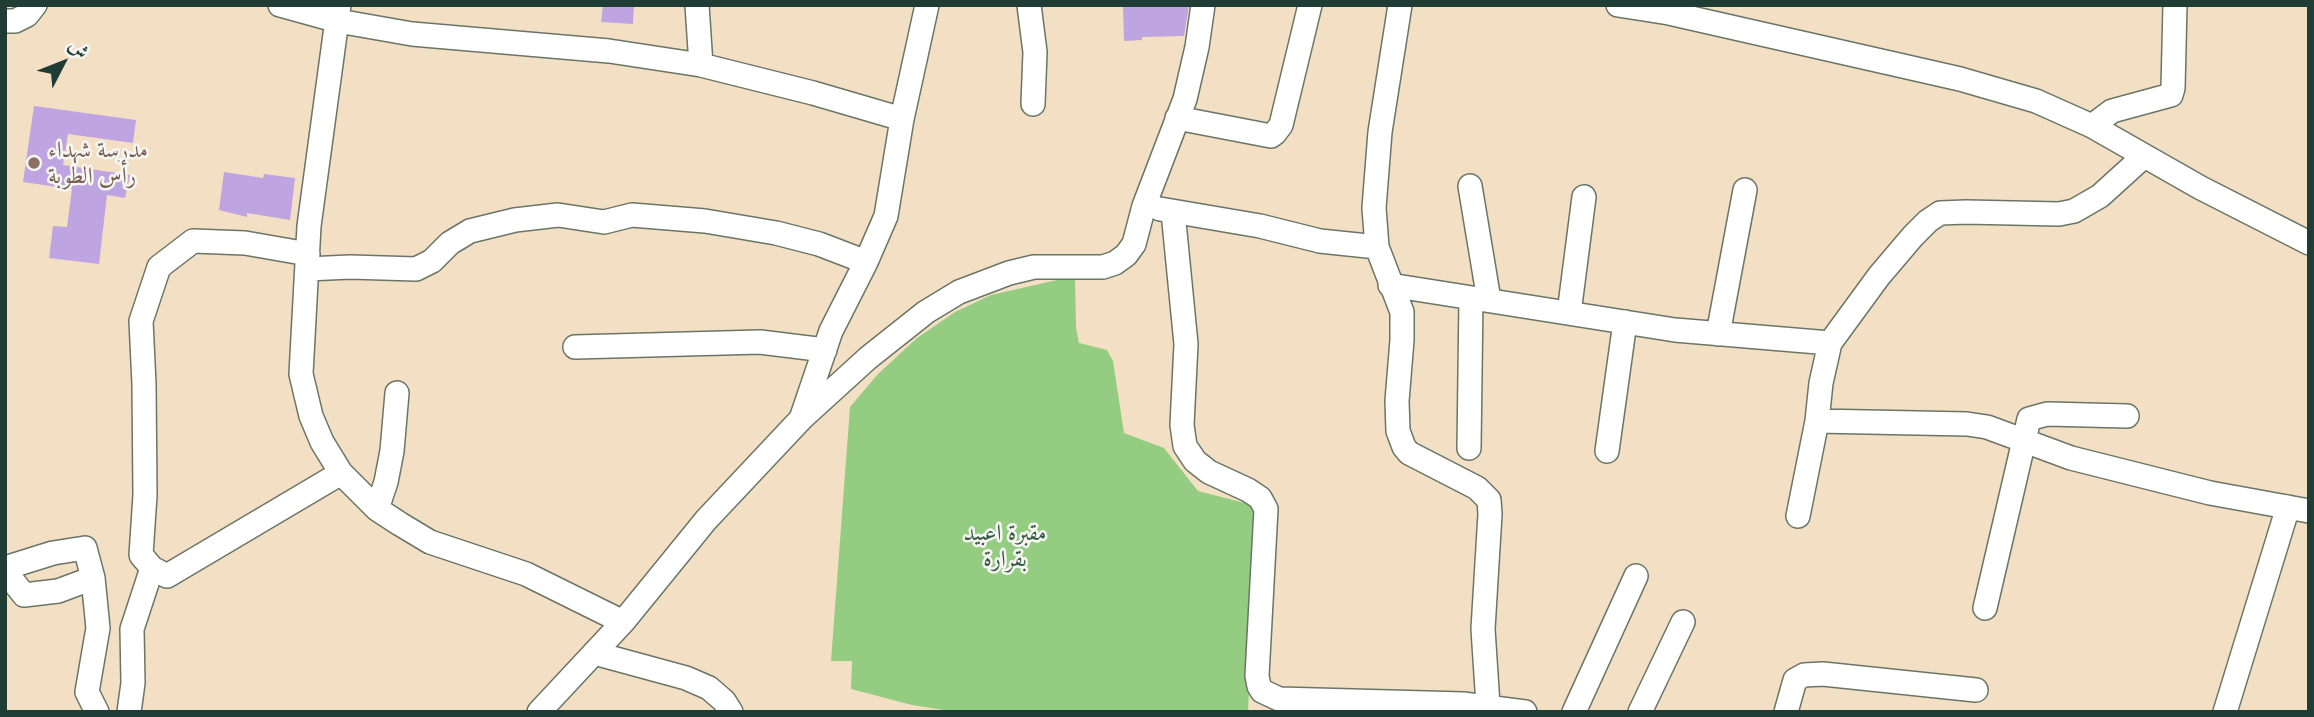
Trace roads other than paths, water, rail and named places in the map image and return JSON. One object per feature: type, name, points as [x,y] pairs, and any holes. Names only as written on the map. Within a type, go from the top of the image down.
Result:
[{"type":"street","points":[[5,21],[15,21],[26,15],[35,5]]},
{"type":"street","points":[[280,5],[339,13],[412,34],[609,51],[701,65],[902,119]]},
{"type":"street","points":[[697,5],[701,65]]},
{"type":"street","points":[[801,419],[831,331],[886,216],[902,119],[927,5]]},
{"type":"street","points":[[1029,5],[1035,52],[1033,104]]},
{"type":"street","points":[[539,712],[623,622],[706,520],[801,419],[896,335],[958,292],[989,279],[1034,267],[1103,267],[1115,263],[1134,244],[1144,206],[1192,72],[1203,5]]},
{"type":"street","points":[[1177,118],[1271,136],[1275,133],[1281,125],[1310,5]]},
{"type":"street","points":[[1400,5],[1377,164],[1374,208],[1377,247],[1402,312],[1397,417],[1404,447],[1414,457],[1478,488],[1489,500],[1483,629],[1488,705]]},
{"type":"street","points":[[1618,5],[1669,13],[1960,79],[2036,102],[2092,126],[2246,213],[2309,243]]},
{"type":"street","points":[[2092,126],[2112,111],[2171,95],[2174,88],[2175,5]]},
{"type":"street","points":[[339,13],[309,226],[301,374],[322,442],[341,473],[377,509],[430,542],[526,574],[623,622]]},
{"type":"street","points":[[1798,516],[1829,343],[1920,229],[1940,213],[2059,214],[2074,211],[2100,196],[2143,157]]},
{"type":"street","points":[[1469,448],[1480,299],[1470,186]]},
{"type":"street","points":[[1718,334],[1745,190]]},
{"type":"street","points":[[1569,313],[1584,197]]},
{"type":"street","points":[[1144,206],[1260,226],[1320,241],[1377,247]]},
{"type":"street","points":[[1173,212],[1186,344],[1182,425],[1185,446],[1195,461],[1209,472],[1248,490],[1260,498],[1266,509],[1257,676],[1262,691],[1275,705],[1462,708],[1488,705],[1525,712]]},
{"type":"street","points":[[341,473],[167,576],[152,568],[141,555],[145,495],[141,321],[159,267],[193,241],[245,243],[307,261],[350,267],[416,269],[432,261],[450,243],[470,231],[515,220],[558,215],[604,222],[632,215],[705,221],[776,233],[818,244],[866,262]]},
{"type":"street","points":[[1390,285],[1625,322],[1718,334],[1829,343]]},
{"type":"street","points":[[1607,451],[1625,322]]},
{"type":"street","points":[[575,347],[760,342],[825,350]]},
{"type":"street","points":[[377,509],[392,451],[397,393]]},
{"type":"street","points":[[1985,608],[2022,441],[2032,416],[2127,416]]},
{"type":"street","points":[[1817,421],[1967,424],[1987,427],[2061,455],[2118,470],[2210,493],[2299,509],[2225,712]]},
{"type":"street","points":[[93,578],[58,591],[24,595],[5,569],[52,553],[85,548],[93,578],[98,628],[87,692],[97,712]]},
{"type":"street","points":[[129,712],[133,683],[132,629],[152,568]]},
{"type":"street","points":[[1574,712],[1636,576]]},
{"type":"street","points":[[1640,712],[1683,622]]},
{"type":"street","points":[[594,653],[686,678],[709,688],[724,701],[731,712]]},
{"type":"street","points":[[1786,712],[1795,680],[1804,675],[1823,674],[1976,690]]},
{"type":"place","name":"مدرسة شهداء رأس الطوبة","points":[[34,163]]},
{"type":"park label","name":"مقبرة اعبيد بقرارة","points":[[1005,546]]}]
